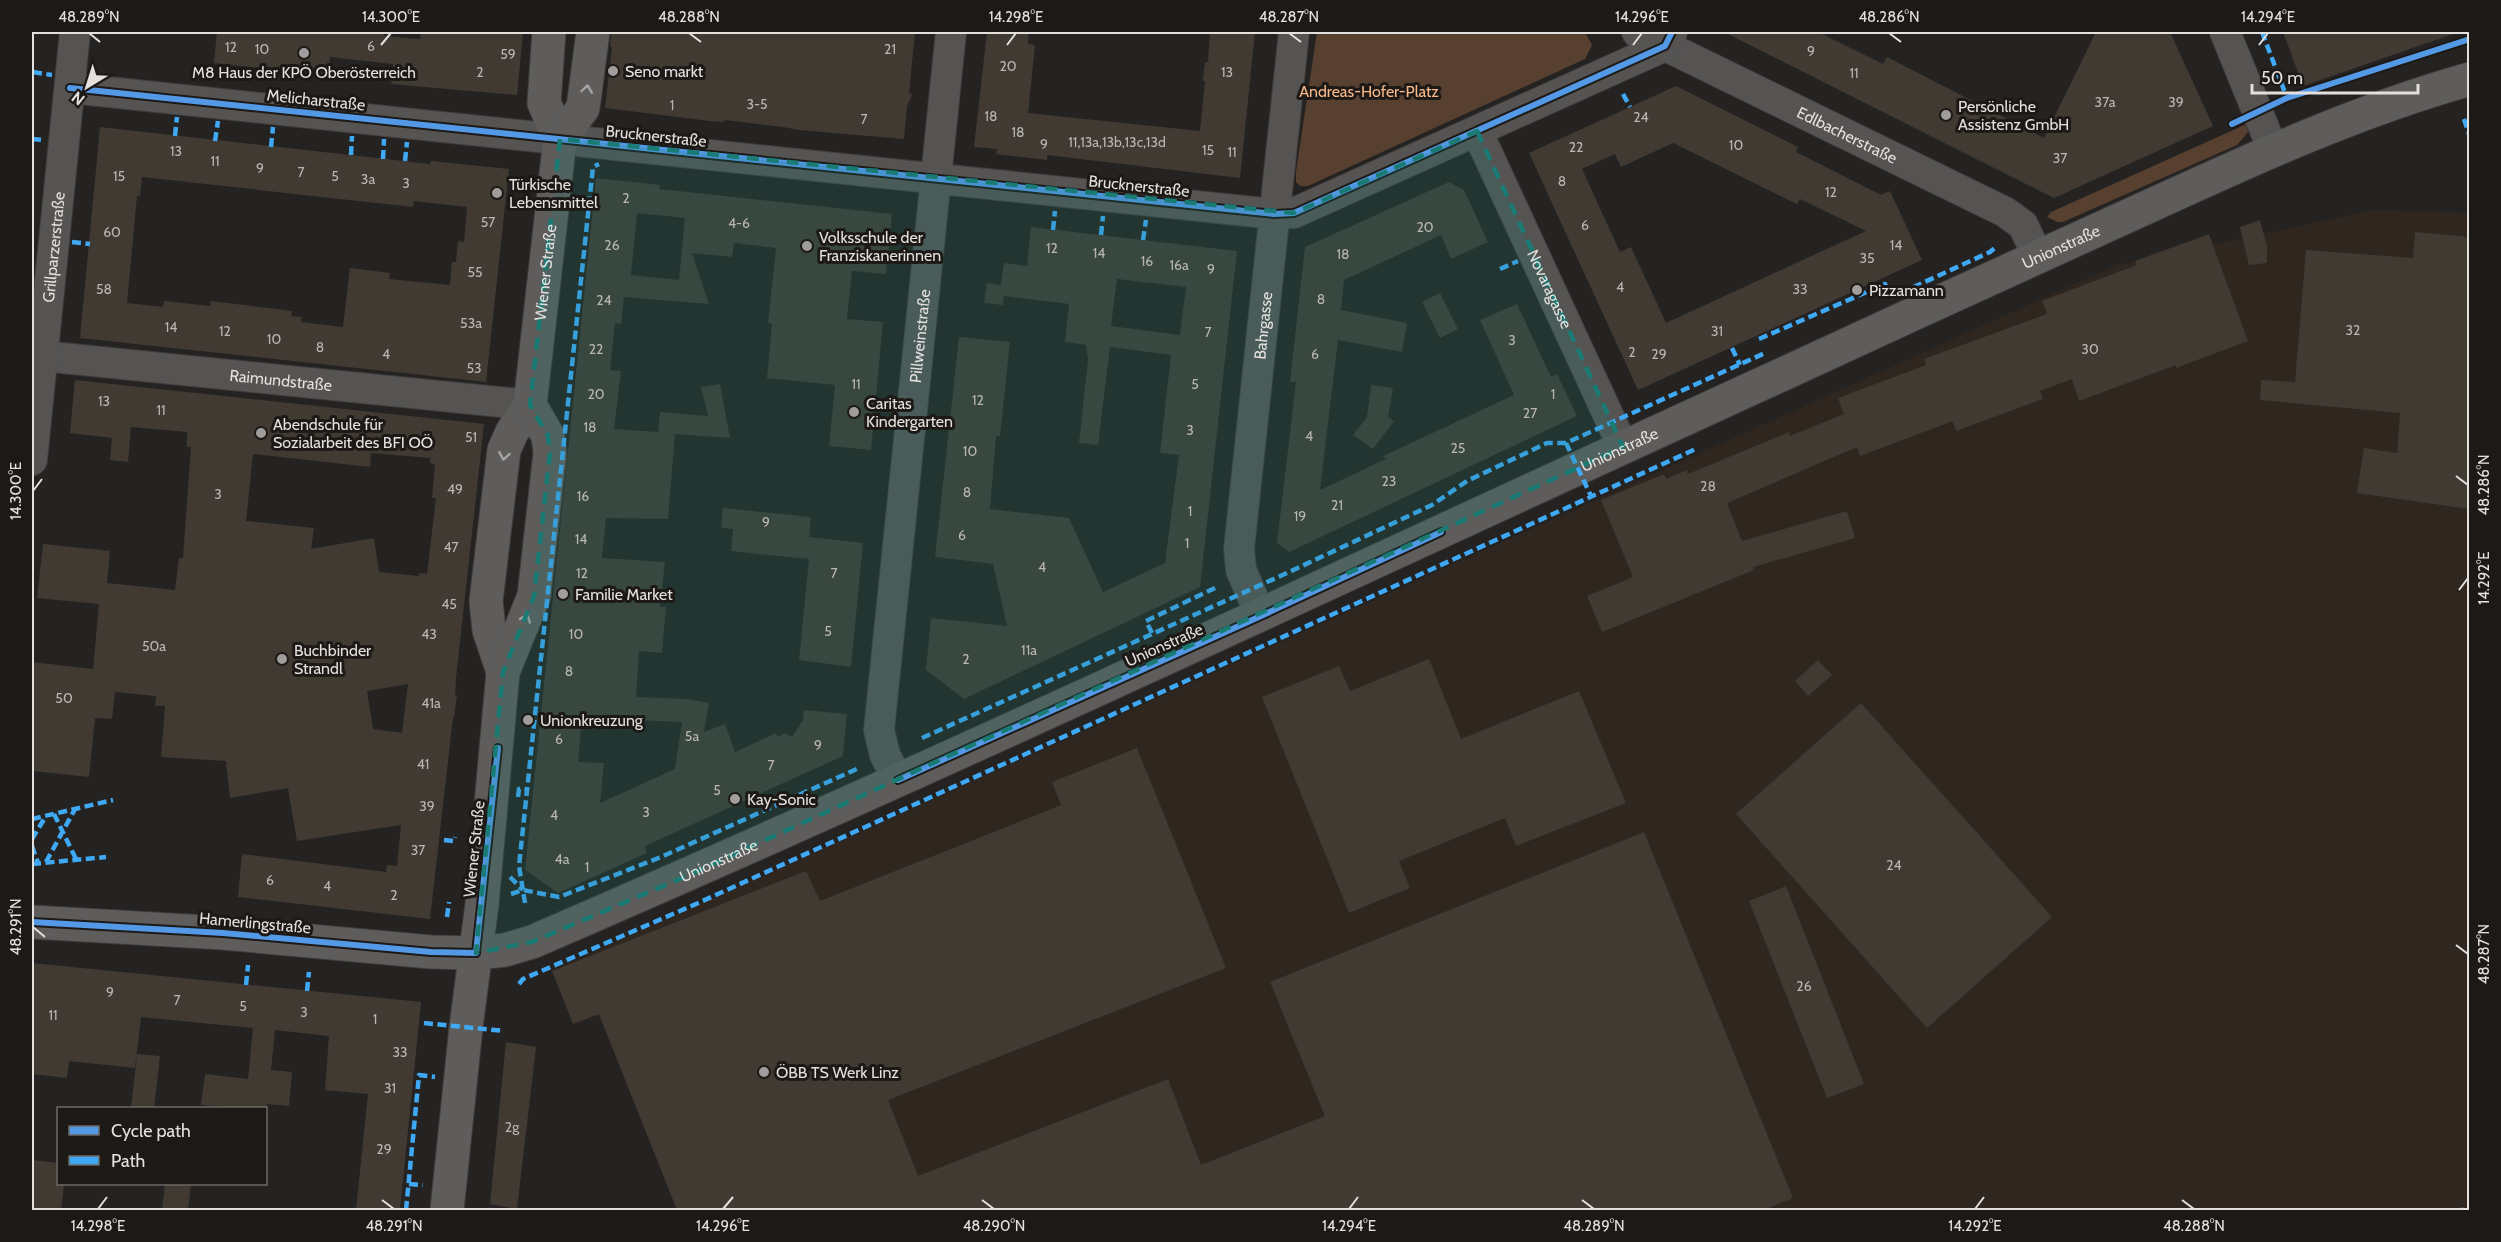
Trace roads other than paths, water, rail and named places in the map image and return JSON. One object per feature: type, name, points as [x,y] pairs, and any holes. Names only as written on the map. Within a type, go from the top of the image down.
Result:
[{"type":"main road","points":[[549,32],[544,103],[560,139],[583,108],[594,32]]},
{"type":"main road","name":"Unionstraße","points":[[476,953],[506,950],[532,942],[898,780],[1261,616],[1623,447],[2273,150],[2384,105],[2469,79]]},
{"type":"main road","name":"Wiener Straße","points":[[503,672],[489,630],[486,601],[504,450],[512,432],[531,405],[560,139]]},
{"type":"main road","name":"Wiener Straße","points":[[447,1210],[498,747],[503,672],[534,596],[550,453],[548,436],[531,405]]},
{"type":"main road","name":"Hamerlingstraße","points":[[32,922],[223,933],[431,952],[476,953]]},
{"type":"street","name":"Grillparzerstraße","points":[[32,460],[37,355],[75,32]]},
{"type":"street","name":"Pillweinstraße","points":[[898,780],[885,755],[879,730],[951,32]]},
{"type":"street","name":"Bahrgasse","points":[[1261,616],[1241,570],[1239,549],[1294,32]]},
{"type":"street","name":"Edlbacherstraße","points":[[1637,32],[1669,39],[2005,212],[2023,225],[2038,257]]},
{"type":"street","points":[[2225,32],[2273,150]]},
{"type":"street","name":"Brucknerstraße","points":[[560,139],[936,180],[1274,214],[1294,213],[1477,131],[1669,39]]},
{"type":"street","name":"Melicharstraße","points":[[70,88],[560,139]]},
{"type":"street","name":"Novaragasse","points":[[1477,131],[1623,447]]},
{"type":"street","name":"Raimundstraße","points":[[37,355],[531,405]]},
{"type":"railway","points":[[2461,1210],[2470,1208]]},
{"type":"place","name":"M8 Haus der KPÖ Oberösterreich","points":[[304,53]]},
{"type":"place","name":"Seno markt","points":[[613,71]]},
{"type":"place","name":"Persönliche Assistenz GmbH","points":[[1946,115]]},
{"type":"place","name":"Türkische Lebensmittel","points":[[497,193]]},
{"type":"place","name":"Volksschule der Franziskanerinnen","points":[[807,246]]},
{"type":"place","name":"Pizzamann","points":[[1857,290]]},
{"type":"place","name":"Caritas Kindergarten","points":[[854,412]]},
{"type":"place","name":"Abendschule für Sozialarbeit des BFI OÖ","points":[[261,433]]},
{"type":"place","name":"Familie Market","points":[[563,594]]},
{"type":"place","name":"Buchbinder Strandl","points":[[282,659]]},
{"type":"place","name":"Unionkreuzung","points":[[528,720]]},
{"type":"place","name":"Kay-Sonic","points":[[735,799]]},
{"type":"place","name":"ÖBB TS Werk Linz","points":[[764,1072]]},
{"type":"park label","name":"Andreas-Hofer-Platz","points":[[1369,91]]}]
